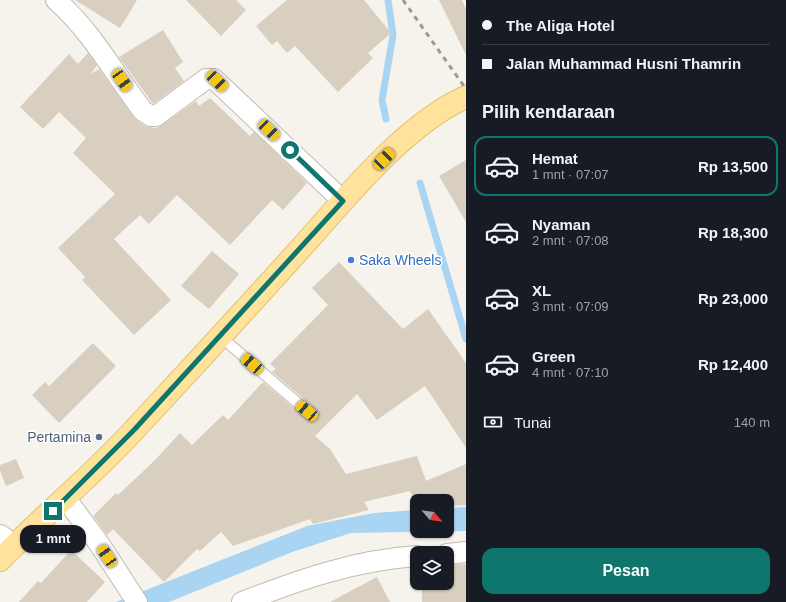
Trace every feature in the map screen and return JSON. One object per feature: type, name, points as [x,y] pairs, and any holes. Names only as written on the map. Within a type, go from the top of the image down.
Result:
[{"type":"main road","points":[[5,547],[66,499],[134,430],[343,201],[395,148],[419,126],[464,102]]},
{"type":"street","points":[[56,0],[72,15],[94,40],[143,111],[151,116],[156,116],[206,79],[214,79],[343,201]]},
{"type":"street","points":[[66,499],[137,602]]},
{"type":"street","points":[[454,553],[466,552]]},
{"type":"street","points":[[242,602],[300,580],[356,564],[410,557]]},
{"type":"lane","points":[[220,336],[307,411]]},
{"type":"water","points":[[466,507],[466,531],[454,531],[454,508]]},
{"type":"water","points":[[410,510],[410,532],[351,533],[292,552],[169,602],[116,602],[307,526],[374,513]]},
{"type":"building","points":[[75,0],[137,0],[120,28]]},
{"type":"building","points":[[186,0],[236,0],[246,10],[221,36]]},
{"type":"building","points":[[287,0],[364,0],[391,33],[368,53],[373,58],[338,92],[295,46],[287,53],[277,41],[272,45],[256,26]]},
{"type":"building","points":[[439,0],[462,0],[466,9],[466,55]]},
{"type":"building","points":[[163,30],[183,62],[175,68],[184,81],[153,104],[119,57]]},
{"type":"building","points":[[88,53],[97,65],[91,74],[99,69],[134,118],[145,126],[156,128],[196,101],[199,106],[210,98],[250,136],[254,132],[307,183],[283,210],[272,200],[230,245],[177,195],[149,224],[140,215],[114,239],[171,300],[134,335],[82,280],[85,277],[58,248],[115,194],[73,153],[86,138],[59,112],[43,129],[20,107],[69,54],[78,64]]},
{"type":"building","points":[[466,160],[466,222],[439,176]]},
{"type":"building","points":[[212,251],[239,274],[209,309],[181,286]]},
{"type":"building","points":[[339,262],[403,329],[428,309],[466,363],[466,448],[425,386],[377,420],[357,394],[315,436],[330,449],[346,474],[417,456],[426,481],[466,464],[466,505],[454,506],[454,494],[411,494],[410,491],[364,502],[369,510],[313,524],[310,519],[233,546],[221,532],[200,551],[197,549],[164,582],[113,529],[107,535],[93,516],[116,493],[118,495],[155,460],[180,433],[192,445],[223,415],[228,420],[263,382],[303,416],[312,416],[312,406],[272,372],[276,369],[270,364],[328,305],[312,288]]},
{"type":"building","points":[[93,343],[116,366],[59,423],[32,395],[45,382],[49,386]]},
{"type":"building","points":[[16,459],[24,478],[6,486],[0,471],[0,465]]},
{"type":"building","points":[[71,550],[105,582],[87,602],[19,602],[38,581],[41,583]]},
{"type":"building","points":[[466,564],[466,602],[422,602],[422,590],[454,590],[454,565]]},
{"type":"building","points":[[377,577],[390,602],[330,602]]},
{"type":"waterway","points":[[386,119],[382,100],[393,35],[388,0]]},
{"type":"waterway","points":[[420,183],[466,339]]},
{"type":"railway","points":[[403,0],[466,89]]},
{"type":"place","name":"Saka Wheels","points":[[351,260]]},
{"type":"place","name":"Pertamina","points":[[99,437]]},
{"type":"route","points":[[53,511],[134,430],[343,201],[290,150]]}]
